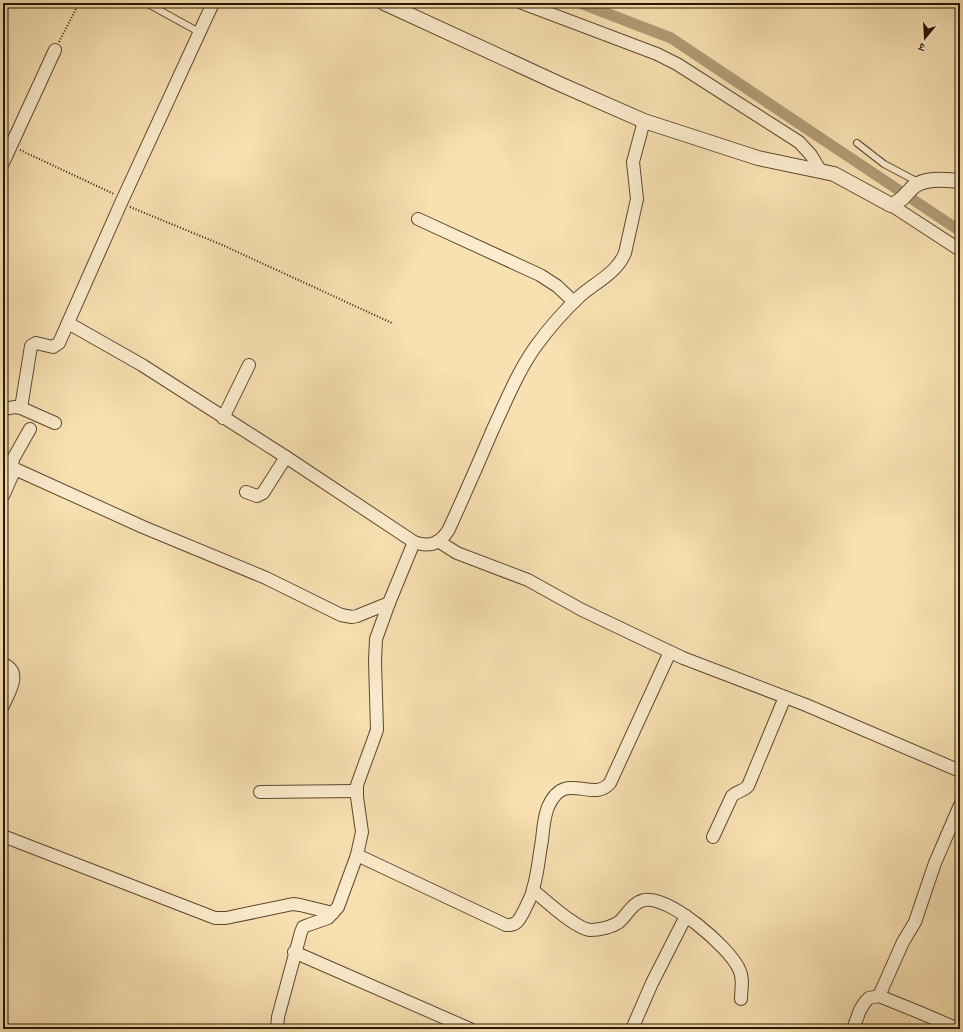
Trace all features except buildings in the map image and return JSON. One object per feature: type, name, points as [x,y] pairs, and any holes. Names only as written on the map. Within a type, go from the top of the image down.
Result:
[{"type":"street","points":[[21,408],[31,346],[36,343],[53,347],[60,343],[122,201],[213,3]]},
{"type":"street","points":[[384,3],[644,121],[758,158],[834,174],[894,204],[960,250]]},
{"type":"street","points":[[522,3],[657,54],[677,64],[799,142],[811,155],[820,170]]},
{"type":"street","points":[[3,162],[55,50]]},
{"type":"street","points":[[68,323],[142,365],[286,457],[414,542],[426,545],[438,541],[443,538],[449,529],[522,368],[545,335],[574,302],[615,268],[626,253],[637,200],[634,154],[644,121]]},
{"type":"street","points":[[894,204],[917,185],[935,180],[960,181]]},
{"type":"street","points":[[418,219],[540,276],[557,286],[574,302]]},
{"type":"street","points":[[223,418],[249,365]]},
{"type":"street","points":[[3,409],[15,407],[21,408],[55,423]]},
{"type":"street","points":[[30,429],[13,459],[12,467],[15,469],[143,527],[266,578],[341,615],[352,617],[357,616],[389,603]]},
{"type":"street","points":[[246,492],[257,496],[263,493],[286,457]]},
{"type":"street","points":[[3,496],[15,469]]},
{"type":"street","points":[[438,541],[457,553],[528,580],[582,610],[696,664],[785,697],[960,771]]},
{"type":"street","points":[[277,1029],[278,1017],[294,952],[303,927],[328,918],[338,907],[357,855],[362,832],[356,791],[377,730],[376,639],[414,542]]},
{"type":"street","points":[[357,855],[506,925],[512,926],[520,919],[533,890],[546,815],[552,801],[561,790],[567,788],[598,790],[604,789],[610,783],[670,652]]},
{"type":"street","points":[[3,664],[11,668],[14,678],[3,706]]},
{"type":"street","points":[[713,837],[732,796],[735,793],[744,790],[748,786],[785,697]]},
{"type":"street","points":[[260,792],[356,791]]},
{"type":"street","points":[[879,996],[901,946],[915,922],[935,863],[960,805]]},
{"type":"street","points":[[3,836],[215,918],[226,918],[293,904],[333,913]]},
{"type":"street","points":[[533,890],[578,926],[590,930],[597,930],[613,925],[619,921],[636,903],[647,900],[662,903],[686,916],[711,936],[737,965],[742,977],[741,999]]},
{"type":"street","points":[[632,1029],[652,983],[686,916]]},
{"type":"street","points":[[294,952],[470,1029]]},
{"type":"street","points":[[853,1029],[860,1010],[865,1002],[869,998],[879,996],[921,1012],[958,1029]]},
{"type":"lane","points":[[150,5],[199,32]]},
{"type":"lane","points":[[857,143],[884,164],[917,185]]},
{"type":"path","points":[[55,50],[79,3]]},
{"type":"path","points":[[10,146],[122,201],[392,323]]},
{"type":"waterway","points":[[580,3],[671,38],[960,231]]}]
